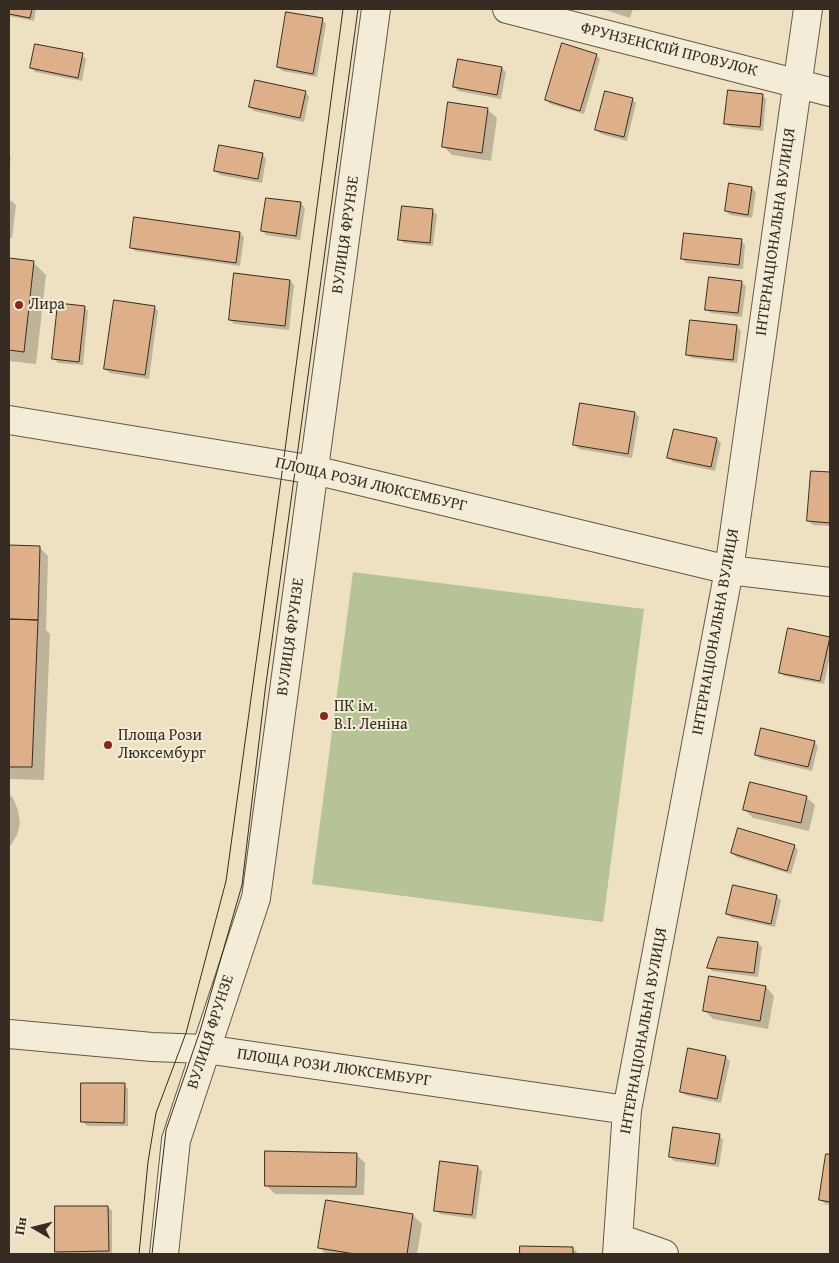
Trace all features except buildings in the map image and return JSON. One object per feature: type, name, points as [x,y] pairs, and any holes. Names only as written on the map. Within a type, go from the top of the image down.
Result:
[{"type":"street","name":"ВУЛИЦЯ ФРУНЗЕ","points":[[164,1254],[176,1140],[256,898],[376,9]]},
{"type":"street","name":"ФРУНЗЕНСКІЙ ПРОВУЛОК","points":[[507,9],[830,92]]},
{"type":"street","name":"ІНТЕРНАЦІОНАЛЬНА ВУЛИЦЯ","points":[[617,1246],[628,1110],[729,570],[808,9]]},
{"type":"street","name":"ПЛОЩА РОЗИ ЛЮКСЕМБУРГ","points":[[9,420],[314,470],[729,570],[830,582]]},
{"type":"street","name":"ПЛОЩА РОЗИ ЛЮКСЕМБУРГ","points":[[9,1034],[152,1047],[205,1049],[628,1110]]},
{"type":"street","points":[[617,1246],[664,1254]]},
{"type":"green space","points":[[353,572],[644,609],[603,922],[312,884]]},
{"type":"tram line","points":[[139,1254],[148,1162],[156,1113],[186,1033],[226,881],[343,9]]},
{"type":"tram line","points":[[152,1254],[166,1130],[200,1031],[242,885],[265,691],[358,9]]},
{"type":"place","name":"Лира","points":[[19,305]]},
{"type":"place","name":"ПК ім. В.І. Леніна","points":[[324,716]]},
{"type":"place","name":"Площа Рози Люксембург","points":[[108,745]]}]
